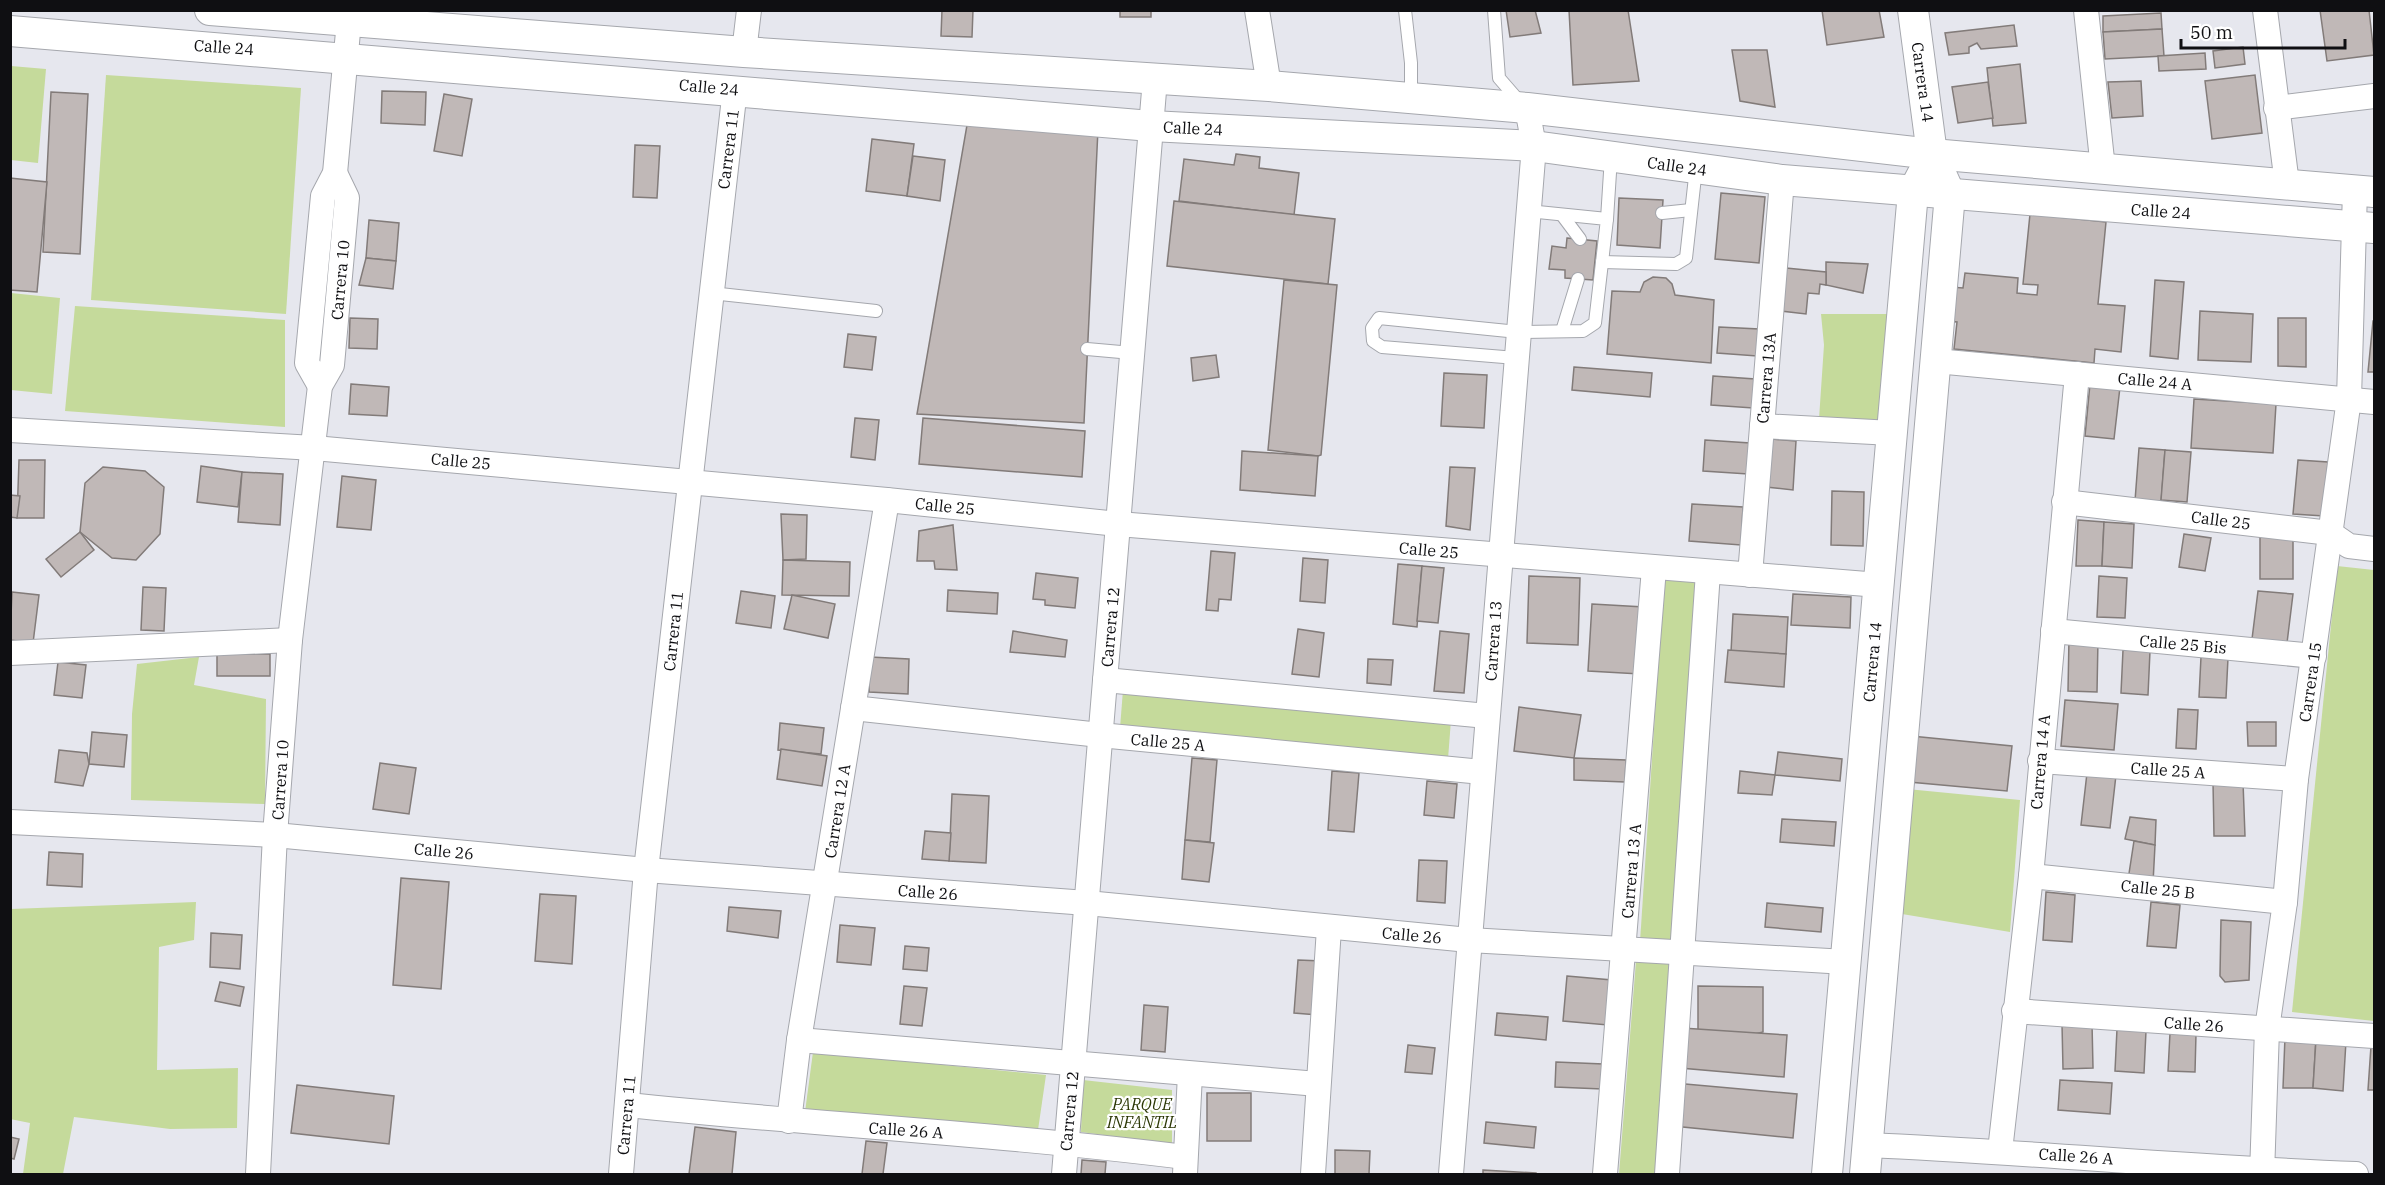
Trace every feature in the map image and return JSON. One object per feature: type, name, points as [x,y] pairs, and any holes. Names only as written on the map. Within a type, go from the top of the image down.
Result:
[{"type":"street","points":[[210,10],[350,16],[744,52],[1269,86],[1527,108],[1932,154],[2365,191]]},
{"type":"street","points":[[744,52],[749,10]]},
{"type":"street","points":[[1257,10],[1269,86]]},
{"type":"street","name":"Carrera 14","points":[[1864,1174],[1950,194],[1932,154],[1914,10]]},
{"type":"street","points":[[2086,10],[2103,168]]},
{"type":"street","points":[[2265,10],[2287,184]]},
{"type":"street","name":"Carrera 10","points":[[258,1174],[275,835],[290,640],[320,386],[307,363],[323,196],[335,173],[350,16]]},
{"type":"street","name":"Calle 24","points":[[10,31],[735,89],[1151,126],[1534,146],[1782,180],[2364,227]]},
{"type":"street","name":"Carrera 12","points":[[1064,1174],[1155,79]]},
{"type":"street","name":"Carrera 11","points":[[621,1174],[646,870],[735,89]]},
{"type":"street","points":[[2276,108],[2374,96]]},
{"type":"street","name":"Carrera 13","points":[[1451,1174],[1534,146],[1527,108]]},
{"type":"street","name":"Carrera 14","points":[[1827,1174],[1913,192],[1932,154]]},
{"type":"street","name":"Carrera 13A","points":[[1750,575],[1782,180]]},
{"type":"street","name":"Carrera 15","points":[[2262,1173],[2267,1029],[2285,902],[2296,779],[2349,399],[2365,191]]},
{"type":"street","name":"Calle 24 A","points":[[1936,361],[2374,402]]},
{"type":"street","name":"Carrera 14 A","points":[[2000,1151],[2031,876],[2077,374]]},
{"type":"street","points":[[1762,426],[1892,433]]},
{"type":"street","name":"Calle 25","points":[[10,430],[314,448],[887,500],[1118,524],[1879,585]]},
{"type":"street","name":"Carrera 12 A","points":[[789,1121],[799,1040],[887,500]]},
{"type":"street","name":"Calle 25","points":[[2064,502],[2330,533],[2349,546],[2374,549]]},
{"type":"street","name":"Carrera 13 A","points":[[1605,1174],[1654,568]]},
{"type":"street","points":[[1667,1174],[1684,952],[1708,572]]},
{"type":"street","name":"Calle 25 Bis","points":[[2053,631],[2314,656]]},
{"type":"street","points":[[10,653],[290,640]]},
{"type":"street","points":[[1105,680],[1487,716]]},
{"type":"street","name":"Calle 25 A","points":[[853,708],[1482,772]]},
{"type":"street","name":"Calle 25 A","points":[[2040,761],[2296,779]]},
{"type":"street","name":"Calle 26","points":[[10,822],[275,835],[646,870],[1087,903],[1469,940],[1846,962]]},
{"type":"street","name":"Calle 25 B","points":[[2031,876],[2285,902]]},
{"type":"street","points":[[1313,1174],[1329,928]]},
{"type":"street","name":"Calle 26","points":[[2014,1011],[2374,1036]]},
{"type":"street","points":[[799,1040],[1318,1084]]},
{"type":"street","points":[[1185,1166],[1190,1074]]},
{"type":"street","name":"Calle 26 A","points":[[627,1105],[789,1121],[1067,1142],[1185,1166]]},
{"type":"street","name":"Calle 26 A","points":[[1867,1145],[2000,1151],[2262,1173],[2356,1174]]},
{"type":"lane","points":[[1405,10],[1411,63],[1411,98]]},
{"type":"lane","points":[[1494,10],[1499,78],[1509,93],[1527,108]]},
{"type":"lane","points":[[1516,358],[1382,347],[1373,341],[1372,328],[1379,318],[1518,332],[1583,331],[1595,323],[1606,219],[1614,194],[1611,157]]},
{"type":"lane","points":[[1602,262],[1676,264],[1686,258],[1696,168]]},
{"type":"lane","points":[[1662,213],[1691,210]]},
{"type":"lane","points":[[1528,212],[1606,219]]},
{"type":"lane","points":[[1562,215],[1580,239]]},
{"type":"lane","points":[[1562,331],[1578,279]]},
{"type":"lane","points":[[711,293],[876,311]]},
{"type":"lane","points":[[1087,349],[1132,353]]},
{"type":"green space","points":[[11,66],[46,69],[38,163],[11,160]]},
{"type":"green space","points":[[106,75],[301,88],[286,314],[91,300]]},
{"type":"green space","points":[[11,293],[60,298],[52,394],[11,390]]},
{"type":"green space","points":[[75,306],[285,320],[285,427],[65,411]]},
{"type":"green space","points":[[1821,314],[1888,314],[1882,426],[1819,419],[1824,345]]},
{"type":"green space","points":[[2337,566],[2374,570],[2374,1021],[2292,1012]]},
{"type":"green space","points":[[1664,576],[1702,579],[1680,944],[1640,942]]},
{"type":"green space","points":[[199,657],[194,685],[266,699],[265,804],[131,800],[132,714],[137,664]]},
{"type":"green space","points":[[1123,690],[1451,720],[1448,759],[1120,728]]},
{"type":"green space","points":[[1907,789],[2020,800],[2010,932],[1896,913]]},
{"type":"green space","points":[[196,902],[194,940],[159,947],[157,1070],[238,1068],[237,1128],[170,1129],[74,1117],[63,1174],[23,1174],[30,1123],[10,1119],[11,909]]},
{"type":"green space","points":[[1636,961],[1675,964],[1659,1174],[1619,1174]]},
{"type":"green space","points":[[813,1052],[1046,1075],[1038,1130],[805,1112]]},
{"type":"green space","name":"PARQUE INFANTIL","points":[[1083,1080],[1172,1090],[1172,1144],[1081,1132]]},
{"type":"building","points":[[942,10],[973,10],[972,37],[941,36]]},
{"type":"building","points":[[1120,10],[1151,10],[1151,17],[1120,17]]},
{"type":"building","points":[[1506,10],[1535,10],[1541,33],[1510,37]]},
{"type":"building","points":[[1569,10],[1628,10],[1639,81],[1573,85]]},
{"type":"building","points":[[1822,10],[1879,10],[1884,37],[1827,45]]},
{"type":"building","points":[[2320,10],[2369,10],[2374,55],[2327,61]]},
{"type":"building","points":[[2161,13],[2162,29],[2103,32],[2103,16]]},
{"type":"building","points":[[2014,25],[2017,46],[1981,49],[1977,43],[1969,47],[1969,53],[1949,55],[1945,33]]},
{"type":"building","points":[[2162,29],[2164,56],[2105,59],[2103,32]]},
{"type":"building","points":[[2243,47],[2245,64],[2215,68],[2213,51]]},
{"type":"building","points":[[1732,50],[1767,50],[1775,107],[1740,101]]},
{"type":"building","points":[[2205,53],[2206,69],[2159,71],[2158,56]]},
{"type":"building","points":[[2020,64],[2026,123],[1993,126],[1987,68]]},
{"type":"building","points":[[2255,75],[2262,133],[2212,139],[2205,81]]},
{"type":"building","points":[[2141,81],[2143,116],[2112,118],[2108,82]]},
{"type":"building","points":[[1988,82],[1993,118],[1958,123],[1952,87]]},
{"type":"building","points":[[382,91],[426,92],[425,125],[381,123]]},
{"type":"building","points":[[51,92],[88,94],[80,254],[43,252]]},
{"type":"building","points":[[444,94],[472,99],[462,156],[434,151]]},
{"type":"building","points":[[967,125],[1098,129],[1084,423],[917,414]]},
{"type":"building","points":[[872,139],[914,144],[907,196],[866,191]]},
{"type":"building","points":[[635,145],[660,146],[657,198],[633,197]]},
{"type":"building","points":[[1236,154],[1260,157],[1259,168],[1299,173],[1294,215],[1179,201],[1184,159],[1234,165]]},
{"type":"building","points":[[913,156],[945,160],[940,201],[907,196]]},
{"type":"building","points":[[10,178],[47,182],[37,292],[10,290]]},
{"type":"building","points":[[1721,193],[1765,197],[1759,263],[1715,259]]},
{"type":"building","points":[[1619,198],[1663,200],[1660,248],[1617,245]]},
{"type":"building","points":[[1174,201],[1335,219],[1328,284],[1167,266]]},
{"type":"building","points":[[2030,214],[2106,222],[2098,304],[2125,306],[2121,352],[2095,349],[2094,363],[1954,349],[1957,322],[1947,321],[1951,287],[1963,288],[1965,273],[2018,278],[2017,293],[2037,295],[2038,285],[2023,284]]},
{"type":"building","points":[[369,220],[399,223],[396,261],[366,258]]},
{"type":"building","points":[[1567,238],[1597,241],[1593,280],[1565,278],[1565,270],[1549,269],[1552,246],[1566,248]]},
{"type":"building","points":[[366,258],[396,261],[393,289],[359,285]]},
{"type":"building","points":[[1826,262],[1868,264],[1863,293],[1826,285]]},
{"type":"building","points":[[1786,268],[1826,272],[1826,285],[1820,284],[1819,294],[1808,293],[1806,314],[1781,311]]},
{"type":"building","points":[[1653,277],[1666,278],[1672,284],[1675,295],[1714,300],[1711,363],[1607,354],[1612,291],[1640,292],[1644,282]]},
{"type":"building","points":[[1284,280],[1337,285],[1321,455],[1318,456],[1268,450]]},
{"type":"building","points":[[2155,280],[2184,282],[2178,359],[2150,356]]},
{"type":"building","points":[[2200,311],[2253,314],[2251,362],[2198,360]]},
{"type":"building","points":[[350,318],[378,319],[377,349],[349,348]]},
{"type":"building","points":[[2278,318],[2306,318],[2306,367],[2278,366]]},
{"type":"building","points":[[2373,321],[2374,372],[2368,372]]},
{"type":"building","points":[[1719,327],[1759,329],[1757,356],[1717,353]]},
{"type":"building","points":[[848,334],[876,337],[872,370],[844,367]]},
{"type":"building","points":[[1216,355],[1219,377],[1193,381],[1191,358]]},
{"type":"building","points":[[1574,367],[1652,373],[1650,397],[1572,390]]},
{"type":"building","points":[[1444,373],[1487,375],[1484,428],[1441,426]]},
{"type":"building","points":[[1713,376],[1755,379],[1753,408],[1711,405]]},
{"type":"building","points":[[351,384],[389,387],[387,416],[349,414]]},
{"type":"building","points":[[2090,384],[2120,387],[2114,439],[2085,436]]},
{"type":"building","points":[[2194,399],[2276,404],[2273,453],[2191,448]]},
{"type":"building","points":[[855,418],[879,420],[875,460],[851,457]]},
{"type":"building","points":[[923,418],[1085,431],[1082,477],[919,464]]},
{"type":"building","points":[[1771,439],[1796,441],[1793,490],[1766,487]]},
{"type":"building","points":[[1705,440],[1750,443],[1748,474],[1703,471]]},
{"type":"building","points":[[2139,448],[2165,450],[2161,503],[2135,501]]},
{"type":"building","points":[[2165,450],[2191,452],[2187,502],[2161,500]]},
{"type":"building","points":[[1242,451],[1318,456],[1315,496],[1240,490]]},
{"type":"building","points":[[19,460],[45,460],[44,518],[17,518]]},
{"type":"building","points":[[2298,460],[2328,462],[2324,516],[2293,514]]},
{"type":"building","points":[[201,466],[242,472],[238,507],[197,502]]},
{"type":"building","points":[[103,467],[145,471],[164,487],[160,534],[136,560],[112,558],[80,532],[85,483]]},
{"type":"building","points":[[1450,467],[1475,468],[1470,530],[1446,526]]},
{"type":"building","points":[[242,472],[283,474],[280,525],[238,522]]},
{"type":"building","points":[[342,476],[376,480],[371,530],[337,527]]},
{"type":"building","points":[[1832,491],[1864,492],[1863,546],[1831,545]]},
{"type":"building","points":[[10,495],[20,496],[17,518],[10,517]]},
{"type":"building","points":[[1692,504],[1743,507],[1741,545],[1689,541]]},
{"type":"building","points":[[781,514],[807,515],[806,559],[783,560]]},
{"type":"building","points":[[2078,520],[2104,522],[2102,566],[2076,566]]},
{"type":"building","points":[[2104,522],[2134,524],[2132,568],[2102,566]]},
{"type":"building","points":[[953,525],[957,570],[935,569],[934,561],[917,561],[919,531]]},
{"type":"building","points":[[80,532],[94,550],[61,577],[46,559]]},
{"type":"building","points":[[2260,532],[2293,532],[2293,579],[2260,579]]},
{"type":"building","points":[[2184,534],[2211,538],[2205,571],[2179,567]]},
{"type":"building","points":[[1211,551],[1235,553],[1231,600],[1219,599],[1218,611],[1206,610]]},
{"type":"building","points":[[1303,558],[1328,560],[1325,603],[1300,601]]},
{"type":"building","points":[[783,560],[850,562],[849,596],[782,595]]},
{"type":"building","points":[[1398,564],[1422,566],[1417,627],[1393,624]]},
{"type":"building","points":[[1422,566],[1444,568],[1438,623],[1417,621]]},
{"type":"building","points":[[1036,573],[1078,578],[1075,608],[1045,605],[1045,600],[1033,599]]},
{"type":"building","points":[[1529,576],[1580,578],[1578,645],[1527,643]]},
{"type":"building","points":[[2099,576],[2127,578],[2125,618],[2097,617]]},
{"type":"building","points":[[143,587],[166,588],[164,631],[141,630]]},
{"type":"building","points":[[948,590],[998,593],[997,614],[947,611]]},
{"type":"building","points":[[741,591],[775,596],[771,628],[736,623]]},
{"type":"building","points":[[2258,591],[2293,594],[2287,643],[2252,639]]},
{"type":"building","points":[[12,592],[39,595],[33,643],[10,640]]},
{"type":"building","points":[[1793,594],[1851,597],[1850,628],[1791,625]]},
{"type":"building","points":[[792,595],[835,604],[828,638],[784,629]]},
{"type":"building","points":[[1592,604],[1644,607],[1640,674],[1588,671]]},
{"type":"building","points":[[1733,614],[1788,617],[1786,654],[1731,652]]},
{"type":"building","points":[[1298,629],[1324,633],[1319,677],[1292,674]]},
{"type":"building","points":[[1013,631],[1067,640],[1065,657],[1010,652]]},
{"type":"building","points":[[1440,631],[1469,634],[1464,693],[1434,691]]},
{"type":"building","points":[[2069,638],[2098,639],[2097,692],[2068,691]]},
{"type":"building","points":[[1728,650],[1786,654],[1784,687],[1725,682]]},
{"type":"building","points":[[2123,650],[2150,651],[2148,695],[2121,693]]},
{"type":"building","points":[[217,654],[270,654],[270,676],[217,676]]},
{"type":"building","points":[[870,657],[909,659],[908,694],[869,692]]},
{"type":"building","points":[[2201,657],[2228,658],[2226,698],[2199,697]]},
{"type":"building","points":[[1368,659],[1393,660],[1391,685],[1367,683]]},
{"type":"building","points":[[58,662],[86,665],[82,698],[54,695]]},
{"type":"building","points":[[2065,700],[2118,704],[2114,750],[2061,746]]},
{"type":"building","points":[[1519,707],[1581,715],[1574,758],[1514,751]]},
{"type":"building","points":[[2178,709],[2198,710],[2196,749],[2176,748]]},
{"type":"building","points":[[2247,722],[2276,722],[2276,746],[2248,746]]},
{"type":"building","points":[[780,723],[824,728],[821,754],[778,750]]},
{"type":"building","points":[[92,732],[127,735],[124,767],[89,764]]},
{"type":"building","points":[[1911,736],[2012,746],[2007,791],[1909,782]]},
{"type":"building","points":[[781,749],[827,756],[822,786],[777,779]]},
{"type":"building","points":[[59,750],[87,753],[89,764],[83,786],[55,782]]},
{"type":"building","points":[[1778,752],[1842,759],[1840,781],[1775,775]]},
{"type":"building","points":[[1192,758],[1217,760],[1210,842],[1185,840]]},
{"type":"building","points":[[1574,758],[1626,760],[1625,782],[1574,780]]},
{"type":"building","points":[[380,763],[416,768],[409,814],[373,809]]},
{"type":"building","points":[[1332,771],[1359,773],[1354,832],[1328,830]]},
{"type":"building","points":[[1740,771],[1775,775],[1772,795],[1738,793]]},
{"type":"building","points":[[2087,773],[2116,775],[2110,828],[2081,825]]},
{"type":"building","points":[[1427,781],[1457,784],[1454,818],[1424,815]]},
{"type":"building","points":[[2213,782],[2243,782],[2245,836],[2214,836]]},
{"type":"building","points":[[952,794],[989,796],[986,863],[949,861]]},
{"type":"building","points":[[2130,817],[2156,820],[2155,845],[2125,839]]},
{"type":"building","points":[[1782,819],[1836,822],[1834,846],[1780,842]]},
{"type":"building","points":[[925,831],[951,833],[949,861],[922,859]]},
{"type":"building","points":[[1185,840],[1214,843],[1209,882],[1182,879]]},
{"type":"building","points":[[2134,841],[2155,845],[2153,883],[2128,880]]},
{"type":"building","points":[[49,852],[83,854],[82,887],[47,885]]},
{"type":"building","points":[[1419,860],[1447,861],[1445,903],[1417,901]]},
{"type":"building","points":[[401,878],[449,882],[441,989],[393,985]]},
{"type":"building","points":[[2046,892],[2075,895],[2072,942],[2043,940]]},
{"type":"building","points":[[540,894],[576,896],[572,964],[535,961]]},
{"type":"building","points":[[2151,902],[2180,905],[2176,948],[2147,946]]},
{"type":"building","points":[[1767,903],[1823,908],[1821,932],[1765,927]]},
{"type":"building","points":[[729,907],[781,911],[778,938],[727,931]]},
{"type":"building","points":[[2221,920],[2251,922],[2249,980],[2225,982],[2220,976]]},
{"type":"building","points":[[840,925],[875,928],[871,965],[837,962]]},
{"type":"building","points":[[211,933],[242,935],[240,969],[210,967]]},
{"type":"building","points":[[905,946],[929,948],[927,971],[903,969]]},
{"type":"building","points":[[1298,960],[1322,961],[1318,1015],[1294,1013]]},
{"type":"building","points":[[1567,976],[1612,980],[1608,1025],[1563,1021]]},
{"type":"building","points":[[220,982],[244,987],[240,1006],[215,1001]]},
{"type":"building","points":[[904,986],[927,988],[922,1026],[900,1024]]},
{"type":"building","points":[[1698,986],[1763,987],[1763,1032],[1755,1034],[1698,1031]]},
{"type":"building","points":[[1144,1005],[1168,1007],[1165,1052],[1141,1050]]},
{"type":"building","points":[[1497,1013],[1548,1017],[1546,1040],[1495,1035]]},
{"type":"building","points":[[2092,1023],[2093,1068],[2063,1069],[2062,1024]]},
{"type":"building","points":[[1682,1028],[1787,1035],[1784,1077],[1680,1068]]},
{"type":"building","points":[[2117,1029],[2146,1031],[2144,1073],[2115,1071]]},
{"type":"building","points":[[2170,1033],[2196,1034],[2195,1072],[2168,1071]]},
{"type":"building","points":[[2285,1037],[2316,1039],[2313,1088],[2283,1088]]},
{"type":"building","points":[[2316,1039],[2346,1041],[2343,1091],[2313,1088]]},
{"type":"building","points":[[1408,1045],[1435,1048],[1432,1074],[1405,1072]]},
{"type":"building","points":[[2371,1046],[2374,1046],[2374,1090],[2368,1090]]},
{"type":"building","points":[[1556,1062],[1603,1064],[1602,1089],[1555,1087]]},
{"type":"building","points":[[2060,1080],[2112,1083],[2110,1114],[2058,1110]]},
{"type":"building","points":[[1674,1083],[1797,1094],[1793,1138],[1673,1126]]},
{"type":"building","points":[[297,1085],[394,1096],[389,1144],[291,1133]]},
{"type":"building","points":[[1207,1093],[1251,1093],[1251,1141],[1207,1141]]},
{"type":"building","points":[[1486,1122],[1536,1127],[1534,1148],[1484,1143]]},
{"type":"building","points":[[695,1127],[736,1132],[732,1174],[689,1174]]},
{"type":"building","points":[[10,1137],[19,1139],[14,1159],[10,1158]]},
{"type":"building","points":[[866,1141],[887,1143],[883,1174],[862,1174]]},
{"type":"building","points":[[1335,1150],[1370,1151],[1369,1174],[1335,1174]]},
{"type":"building","points":[[1082,1160],[1106,1162],[1105,1174],[1081,1174]]},
{"type":"building","points":[[1483,1170],[1536,1173],[1536,1174],[1483,1174]]}]
